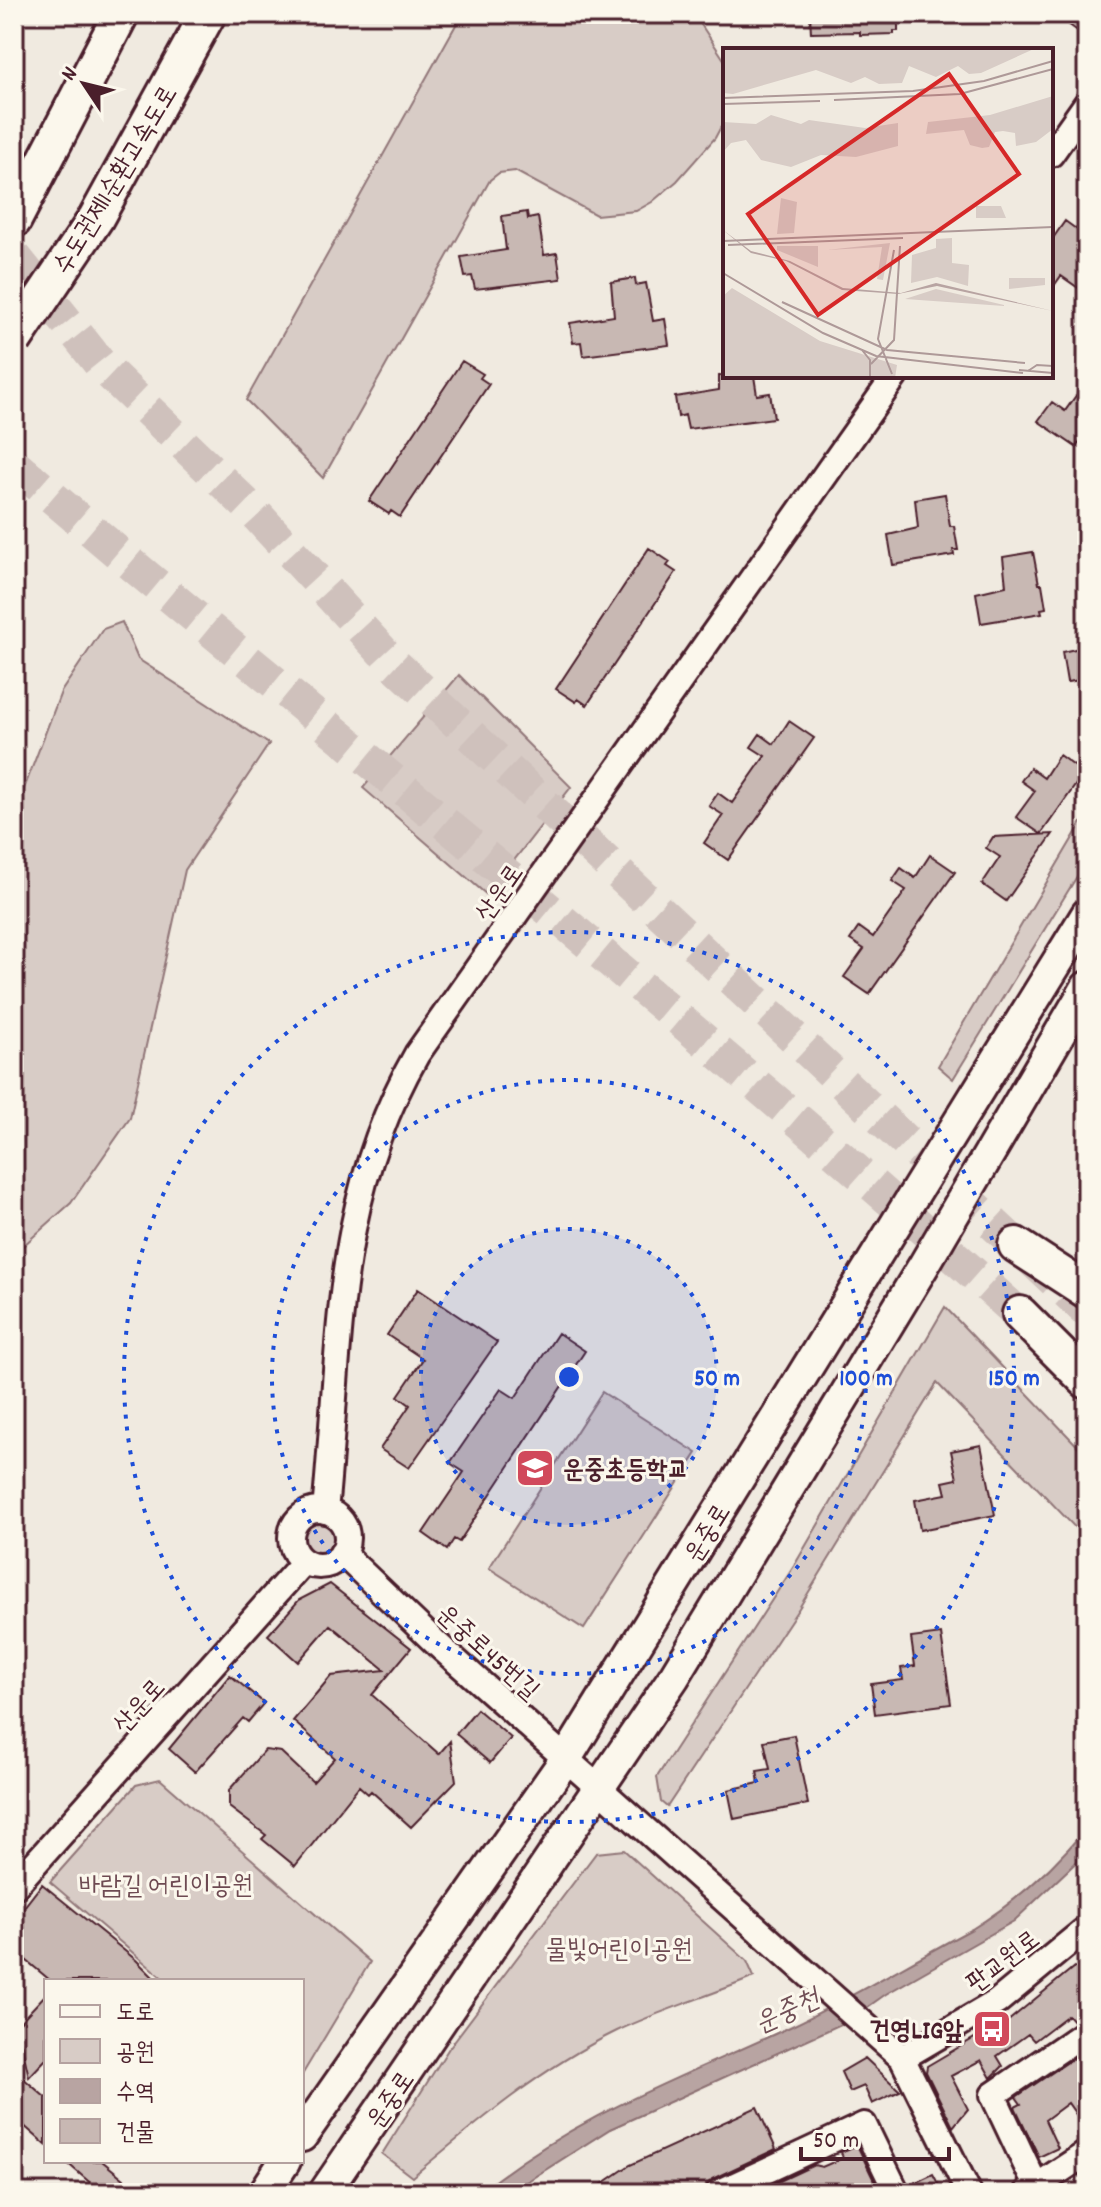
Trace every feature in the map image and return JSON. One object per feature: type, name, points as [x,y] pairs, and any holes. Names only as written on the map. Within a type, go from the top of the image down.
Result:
[{"type":"highway","points":[[14,220],[121,14]]},
{"type":"highway","name":"수도권제1순환고속도로","points":[[14,340],[96,218],[208,14]]},
{"type":"highway","points":[[1016,1245],[1087,1291]]},
{"type":"highway","points":[[1020,1314],[1087,1381]]},
{"type":"main road","name":"운중로","points":[[304,2133],[567,1757],[1087,914]]},
{"type":"main road","name":"운중로","points":[[324,2193],[674,1677],[1087,987]]},
{"type":"main road","points":[[264,2193],[284,2163]]},
{"type":"street","points":[[1053,151],[1087,103]]},
{"type":"street","name":"산운로","points":[[325,1511],[348,1241],[369,1158],[397,1090],[424,1044],[894,378]]},
{"type":"street","points":[[317,1510],[325,1511],[345,1528],[346,1545],[342,1553],[321,1566],[304,1562],[293,1549],[292,1532],[301,1517],[317,1510]]},
{"type":"street","name":"운중로45번길","points":[[342,1553],[437,1644],[600,1787]]},
{"type":"street","name":"산운로","points":[[14,1887],[304,1562]]},
{"type":"street","points":[[600,1787],[902,2058],[969,2193]]},
{"type":"street","name":"판교원로","points":[[902,2058],[997,2002],[1087,1928]]},
{"type":"street","points":[[1087,2031],[993,2095],[1031,2190],[1087,2153]]},
{"type":"street","points":[[718,2193],[864,2125],[897,2193]]},
{"type":"green space","points":[[462,14],[694,14],[723,58],[723,123],[715,138],[677,181],[636,211],[596,215],[515,171],[499,173],[490,180],[323,478],[246,400]]},
{"type":"green space","points":[[122,622],[138,659],[269,744],[185,870],[130,1118],[71,1203],[14,1254],[14,815],[61,692],[103,629]]},
{"type":"green space","points":[[459,675],[571,787],[487,895],[363,788]]},
{"type":"green space","points":[[1087,814],[1087,860],[953,1079],[938,1066]]},
{"type":"green space","points":[[945,1307],[1087,1456],[1087,1540],[937,1383],[799,1608],[667,1807],[661,1802],[657,1777],[794,1566]]},
{"type":"green space","points":[[602,1392],[697,1453],[584,1629],[489,1568]]},
{"type":"green space","points":[[319,1521],[331,1526],[336,1538],[331,1550],[319,1555],[307,1550],[302,1538],[307,1526]]},
{"type":"green space","name":"바람길 어린이공원","points":[[160,1779],[370,1962],[304,2072],[304,1979],[164,1979],[50,1882],[136,1785]]},
{"type":"green space","name":"물빛어린이공원","points":[[624,1850],[747,1961],[754,1977],[634,2023],[589,2046],[510,2098],[412,2177],[382,2154],[449,2048],[596,1853]]},
{"type":"water","points":[[1087,1827],[1087,1852],[1014,1921],[886,1994],[848,2021],[610,2129],[509,2193],[479,2193],[517,2165],[592,2119],[813,2016],[972,1929],[1034,1883]]},
{"type":"building","points":[[810,14],[898,14],[898,31],[894,34],[860,35],[860,32],[811,33]]},
{"type":"building","points":[[1054,14],[1087,14],[1087,22],[1079,32]]},
{"type":"building","points":[[527,212],[528,219],[538,217],[544,255],[557,253],[561,279],[475,289],[472,276],[465,277],[461,257],[506,250],[502,216]]},
{"type":"building","points":[[1065,221],[1087,237],[1087,294],[1061,276],[1053,287],[1053,238]]},
{"type":"building","points":[[635,278],[636,285],[646,283],[653,321],[665,319],[669,345],[583,356],[581,342],[573,343],[570,323],[614,316],[611,282]]},
{"type":"building","points":[[462,361],[483,374],[480,378],[489,384],[400,517],[391,511],[389,514],[369,501]]},
{"type":"building","points":[[719,376],[754,378],[757,395],[770,393],[774,418],[688,429],[685,415],[678,417],[675,397],[719,390]]},
{"type":"building","points":[[1087,380],[1087,431],[1076,447],[1038,421],[1052,402],[1065,411]]},
{"type":"building","points":[[945,494],[958,550],[953,550],[954,555],[893,565],[888,535],[918,528],[915,499]]},
{"type":"building","points":[[649,548],[670,562],[667,566],[676,572],[587,705],[578,699],[576,702],[556,689]]},
{"type":"building","points":[[1033,552],[1046,608],[1041,609],[1042,613],[981,623],[976,593],[1006,586],[1003,557]]},
{"type":"building","points":[[1084,647],[1087,679],[1067,682],[1062,652]]},
{"type":"building","points":[[789,721],[814,738],[728,860],[704,843],[723,815],[709,806],[718,793],[732,803],[765,756],[751,747],[760,734],[774,744]]},
{"type":"building","points":[[1059,755],[1084,773],[1041,834],[1016,817],[1035,791],[1021,781],[1030,768],[1044,778]]},
{"type":"building","points":[[1053,834],[1006,901],[982,884],[1000,857],[986,848],[993,837]]},
{"type":"building","points":[[930,855],[955,872],[869,994],[844,977],[864,949],[850,940],[859,927],[873,937],[906,890],[892,881],[901,868],[915,878]]},
{"type":"building","points":[[418,1289],[497,1342],[409,1468],[380,1449],[410,1405],[398,1396],[423,1359],[387,1335]]},
{"type":"building","points":[[558,1333],[585,1351],[459,1542],[454,1539],[447,1550],[423,1533],[464,1472],[450,1463],[501,1389],[515,1398]]},
{"type":"building","points":[[981,1445],[995,1515],[920,1530],[915,1500],[946,1494],[943,1482],[957,1479],[951,1451]]},
{"type":"building","points":[[330,1584],[411,1648],[372,1695],[439,1754],[450,1741],[456,1781],[411,1827],[371,1791],[368,1794],[359,1786],[295,1866],[262,1839],[266,1835],[229,1807],[229,1790],[265,1750],[281,1752],[313,1782],[335,1758],[293,1721],[331,1676],[385,1670],[330,1625],[298,1662],[268,1635],[299,1600]]},
{"type":"building","points":[[941,1634],[951,1704],[875,1714],[871,1684],[903,1680],[901,1668],[915,1666],[911,1638]]},
{"type":"building","points":[[230,1675],[264,1703],[248,1722],[243,1718],[195,1772],[169,1749]]},
{"type":"building","points":[[477,1709],[511,1738],[490,1763],[456,1734]]},
{"type":"building","points":[[794,1735],[808,1804],[734,1819],[728,1790],[759,1783],[757,1771],[770,1769],[764,1741]]},
{"type":"building","points":[[42,1884],[155,1979],[49,1979],[14,1950],[14,1920]]},
{"type":"building","points":[[1074,1967],[1085,1974],[1079,1983],[1087,1989],[1087,2011],[1074,2022],[1068,2015],[1034,2041],[1028,2034],[997,2056],[1003,2066],[991,2078],[981,2060],[951,2076],[968,2109],[953,2127],[926,2072],[927,2066],[1005,2020],[1007,2022]]},
{"type":"building","points":[[44,1996],[44,2061],[29,2077],[17,2025]]},
{"type":"building","points":[[1087,2049],[1087,2130],[1068,2103],[1045,2120],[1058,2148],[1039,2157],[1015,2107],[1021,2104],[1016,2097]]},
{"type":"building","points":[[865,2058],[900,2091],[872,2104],[864,2086],[850,2092],[841,2072]]},
{"type":"building","points":[[14,2070],[44,2096],[44,2143],[14,2117]]},
{"type":"building","points":[[757,2107],[776,2149],[712,2179],[703,2193],[589,2193],[630,2165]]},
{"type":"building","points":[[857,2145],[880,2193],[805,2193],[802,2186],[785,2193],[754,2193],[814,2165],[822,2167],[843,2158],[841,2152]]},
{"type":"building","points":[[67,2163],[104,2163],[141,2193],[102,2193]]},
{"type":"building","points":[[933,2174],[943,2193],[912,2193],[910,2185]]},
{"type":"tunnel","points":[[14,256],[101,365],[250,508],[392,662],[1087,1311]]},
{"type":"tunnel","points":[[14,464],[692,1030],[869,1181],[1042,1335]]},
{"type":"place","name":"운중초등학교","points":[[535,1468]]},
{"type":"place","name":"건영LIG앞","points":[[992,2029]]},
{"type":"water label","name":"운중천","points":[[786,2009]]}]
